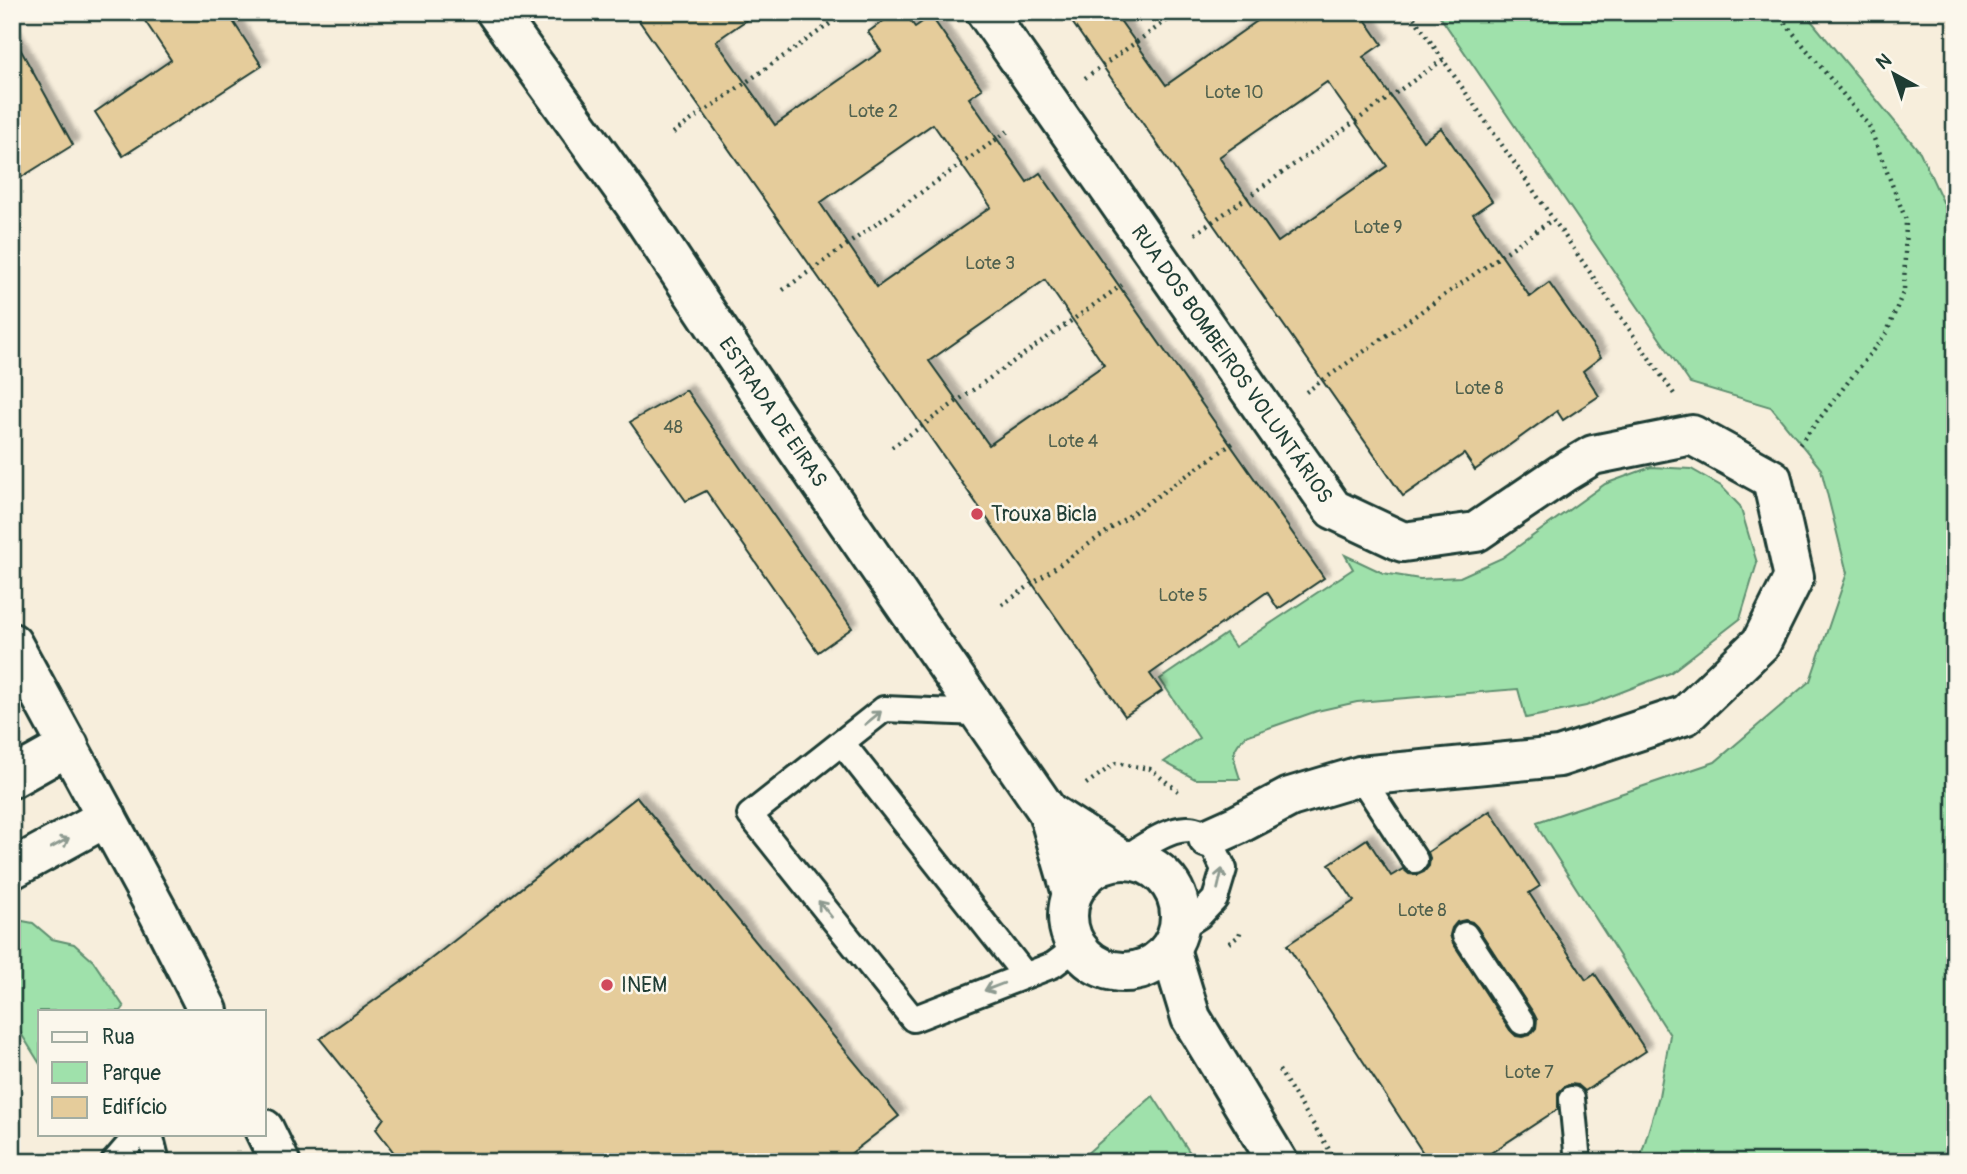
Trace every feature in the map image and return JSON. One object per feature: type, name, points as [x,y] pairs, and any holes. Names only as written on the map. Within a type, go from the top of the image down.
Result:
[{"type":"street","name":"ESTRADA DE EIRAS","points":[[496,12],[635,205],[789,437],[1048,812],[1072,894],[1068,912],[1069,930],[1077,947],[1089,961],[1107,970],[1125,973],[1191,1018]]},
{"type":"street","name":"RUA DOS BOMBEIROS VOLUNTÁRIOS","points":[[986,12],[1333,509],[1403,542],[1476,532],[1593,455],[1692,435]]},
{"type":"street","points":[[1208,838],[1290,797],[1360,776],[1559,757],[1686,715],[1761,643],[1794,577],[1772,479],[1692,435]]},
{"type":"street","points":[[12,643],[159,914],[207,1010]]},
{"type":"street","points":[[12,778],[69,746]]},
{"type":"street","name":"ESTRADA DE EIRAS","points":[[1048,812],[1122,860],[1151,866],[1166,878],[1176,893],[1181,911],[1175,939],[1191,1018],[1278,1162]]},
{"type":"street","points":[[12,869],[107,817]]},
{"type":"street","points":[[1072,894],[1092,870],[1106,862],[1122,860]]},
{"type":"street","points":[[1125,973],[1139,971],[1162,959],[1175,939]]},
{"type":"street","points":[[266,1133],[280,1162]]},
{"type":"lane","points":[[979,713],[884,709],[750,816],[913,1019],[1053,965],[1077,947]]},
{"type":"lane","points":[[842,743],[1025,975]]},
{"type":"lane","points":[[1360,776],[1415,860]]},
{"type":"lane","points":[[1122,860],[1173,830],[1191,828],[1208,838],[1224,869],[1215,899],[1175,939]]},
{"type":"lane","points":[[1465,935],[1522,1022]]},
{"type":"lane","points":[[1572,1099],[1578,1162]]},
{"type":"lane","points":[[114,1162],[136,1136]]},
{"type":"lane","points":[[150,1136],[157,1162]]},
{"type":"path","points":[[673,133],[846,12]]},
{"type":"path","points":[[1102,66],[1179,12]]},
{"type":"path","points":[[1410,12],[1681,404],[1692,435]]},
{"type":"path","points":[[1772,479],[1887,332],[1903,290],[1906,220],[1869,126],[1776,12]]},
{"type":"path","points":[[1212,222],[1444,60]]},
{"type":"path","points":[[783,290],[1010,130]]},
{"type":"path","points":[[1322,380],[1552,220]]},
{"type":"path","points":[[892,447],[1120,286]]},
{"type":"path","points":[[1002,605],[1231,444]]},
{"type":"path","points":[[1228,944],[1239,936]]},
{"type":"path","points":[[1272,1060],[1336,1162]]},
{"type":"green space","points":[[1437,12],[1804,12],[1920,152],[1955,228],[1955,1162],[1639,1162],[1659,1096],[1670,1035],[1540,831],[1537,822],[1715,762],[1810,681],[1847,573],[1821,469],[1771,407],[1690,383]]},
{"type":"green space","points":[[1651,467],[1691,469],[1721,486],[1740,506],[1757,563],[1740,619],[1670,673],[1586,706],[1526,718],[1518,689],[1357,702],[1317,711],[1246,736],[1240,741],[1234,756],[1240,779],[1195,779],[1164,762],[1199,738],[1160,679],[1226,634],[1235,647],[1353,569],[1345,555],[1383,573],[1420,579],[1460,577],[1502,558],[1605,484]]},
{"type":"green space","points":[[12,919],[33,923],[52,939],[74,944],[93,961],[124,1007],[122,1010],[38,1010],[38,1061],[12,1019]]},
{"type":"green space","points":[[1153,1096],[1196,1162],[1077,1162]]},
{"type":"building","points":[[139,12],[227,12],[262,66],[123,156],[95,112],[171,60]]},
{"type":"building","points":[[633,12],[758,12],[716,41],[775,125],[881,51],[868,32],[896,12],[904,12],[915,27],[931,16],[982,89],[969,98],[1027,182],[1040,173],[1324,578],[1278,609],[1267,592],[1150,674],[1162,691],[1125,716]],"holes":[[[933,124],[991,207],[877,287],[820,203]],[[1045,280],[1104,365],[989,445],[929,361]]]},
{"type":"building","points":[[1065,12],[1114,12],[1166,85],[1270,12],[1360,12],[1382,44],[1363,57],[1423,141],[1441,128],[1492,201],[1473,214],[1530,297],[1549,283],[1601,357],[1583,371],[1599,396],[1563,420],[1557,411],[1475,470],[1464,454],[1403,496]],"holes":[[[1327,82],[1387,166],[1278,242],[1219,157]]]},
{"type":"building","points":[[12,34],[73,145],[12,183]]},
{"type":"building","points":[[686,390],[852,628],[818,652],[706,491],[686,501],[630,422]]},
{"type":"building","name":"INEM","points":[[637,797],[899,1116],[840,1162],[401,1162],[376,1129],[384,1118],[320,1039],[413,973]]},
{"type":"building","points":[[1490,811],[1540,886],[1529,893],[1586,980],[1595,974],[1646,1051],[1585,1091],[1578,1085],[1564,1087],[1558,1093],[1558,1109],[1477,1162],[1429,1162],[1287,945],[1354,901],[1329,864],[1367,839],[1391,876],[1403,869],[1409,874],[1417,875],[1429,866],[1428,852]],"holes":[[[1457,922],[1472,922],[1534,1014],[1537,1020],[1536,1028],[1530,1035],[1516,1036],[1510,1030],[1453,943],[1450,935]]]},
{"type":"place","name":"Trouxa Bicla","points":[[977,514]]},
{"type":"place","name":"INEM","points":[[607,985]]}]
